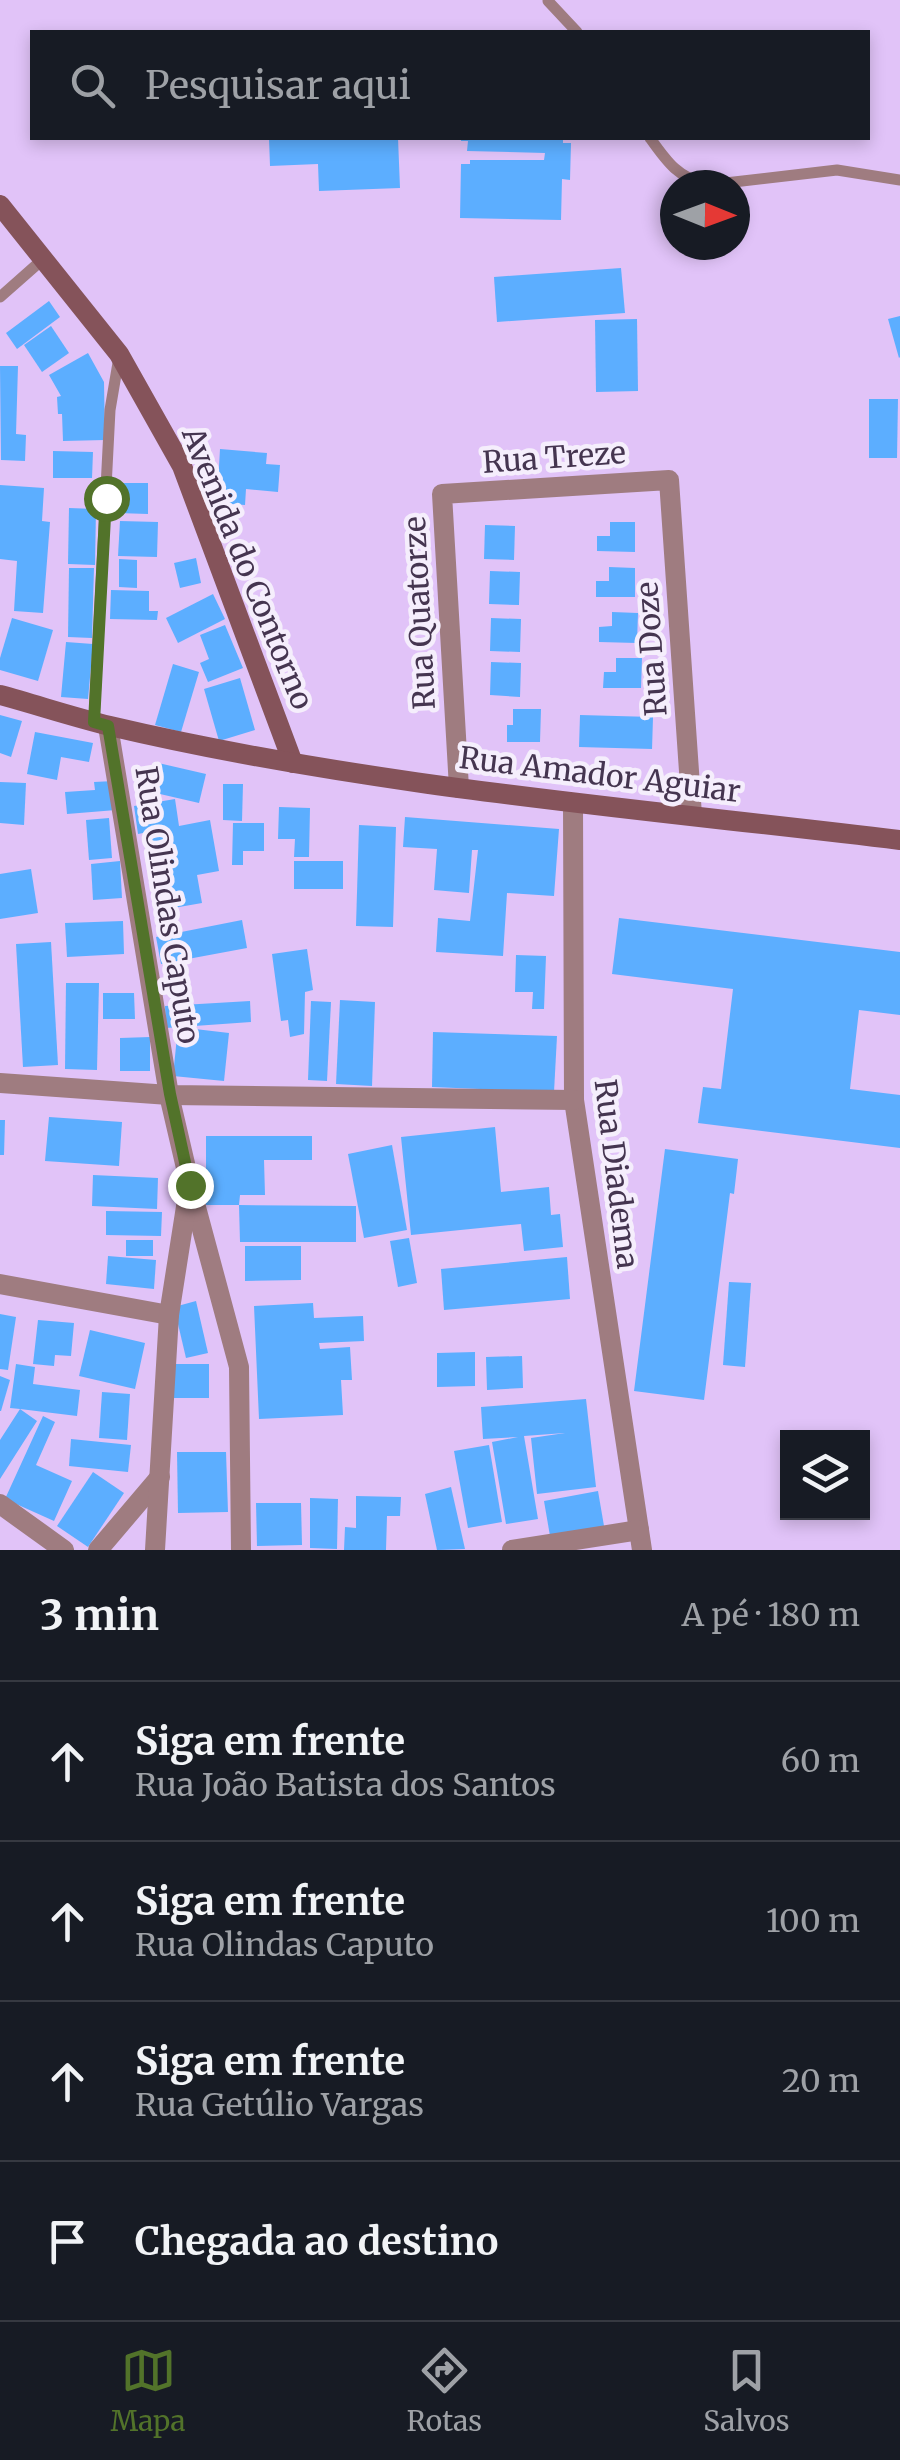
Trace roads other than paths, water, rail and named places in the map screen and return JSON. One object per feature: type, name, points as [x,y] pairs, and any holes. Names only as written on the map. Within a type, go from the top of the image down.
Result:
[{"type":"street","name":"Avenida do Contorno","points":[[0,205],[119,354],[182,466],[293,763]]},
{"type":"street","name":"Rua Treze","points":[[442,494],[669,480]]},
{"type":"street","name":"Rua Doze","points":[[669,480],[692,815]]},
{"type":"street","name":"Rua Quatorze","points":[[442,494],[459,788]]},
{"type":"street","name":"Rua Amador Aguiar","points":[[0,695],[101,724],[293,763],[573,803],[900,840]]},
{"type":"street","name":"Rua Olindas Caputo","points":[[101,724],[170,1094],[239,1367],[241,1550]]},
{"type":"street","name":"Rua Diadema","points":[[573,803],[574,1100],[641,1540]]},
{"type":"street","points":[[0,1083],[170,1094],[574,1100]]},
{"type":"street","points":[[155,1550],[169,1315],[190,1185]]},
{"type":"street","points":[[0,1284],[169,1315]]},
{"type":"street","points":[[98,1550],[160,1477]]},
{"type":"street","points":[[0,1504],[64,1550]]},
{"type":"street","points":[[512,1550],[641,1540]]},
{"type":"lane","points":[[548,1],[575,30]]},
{"type":"lane","points":[[651,140],[672,169],[688,180],[708,184],[837,170],[900,180]]},
{"type":"lane","points":[[0,298],[42,260]]},
{"type":"lane","points":[[101,724],[110,410],[119,354]]}]
